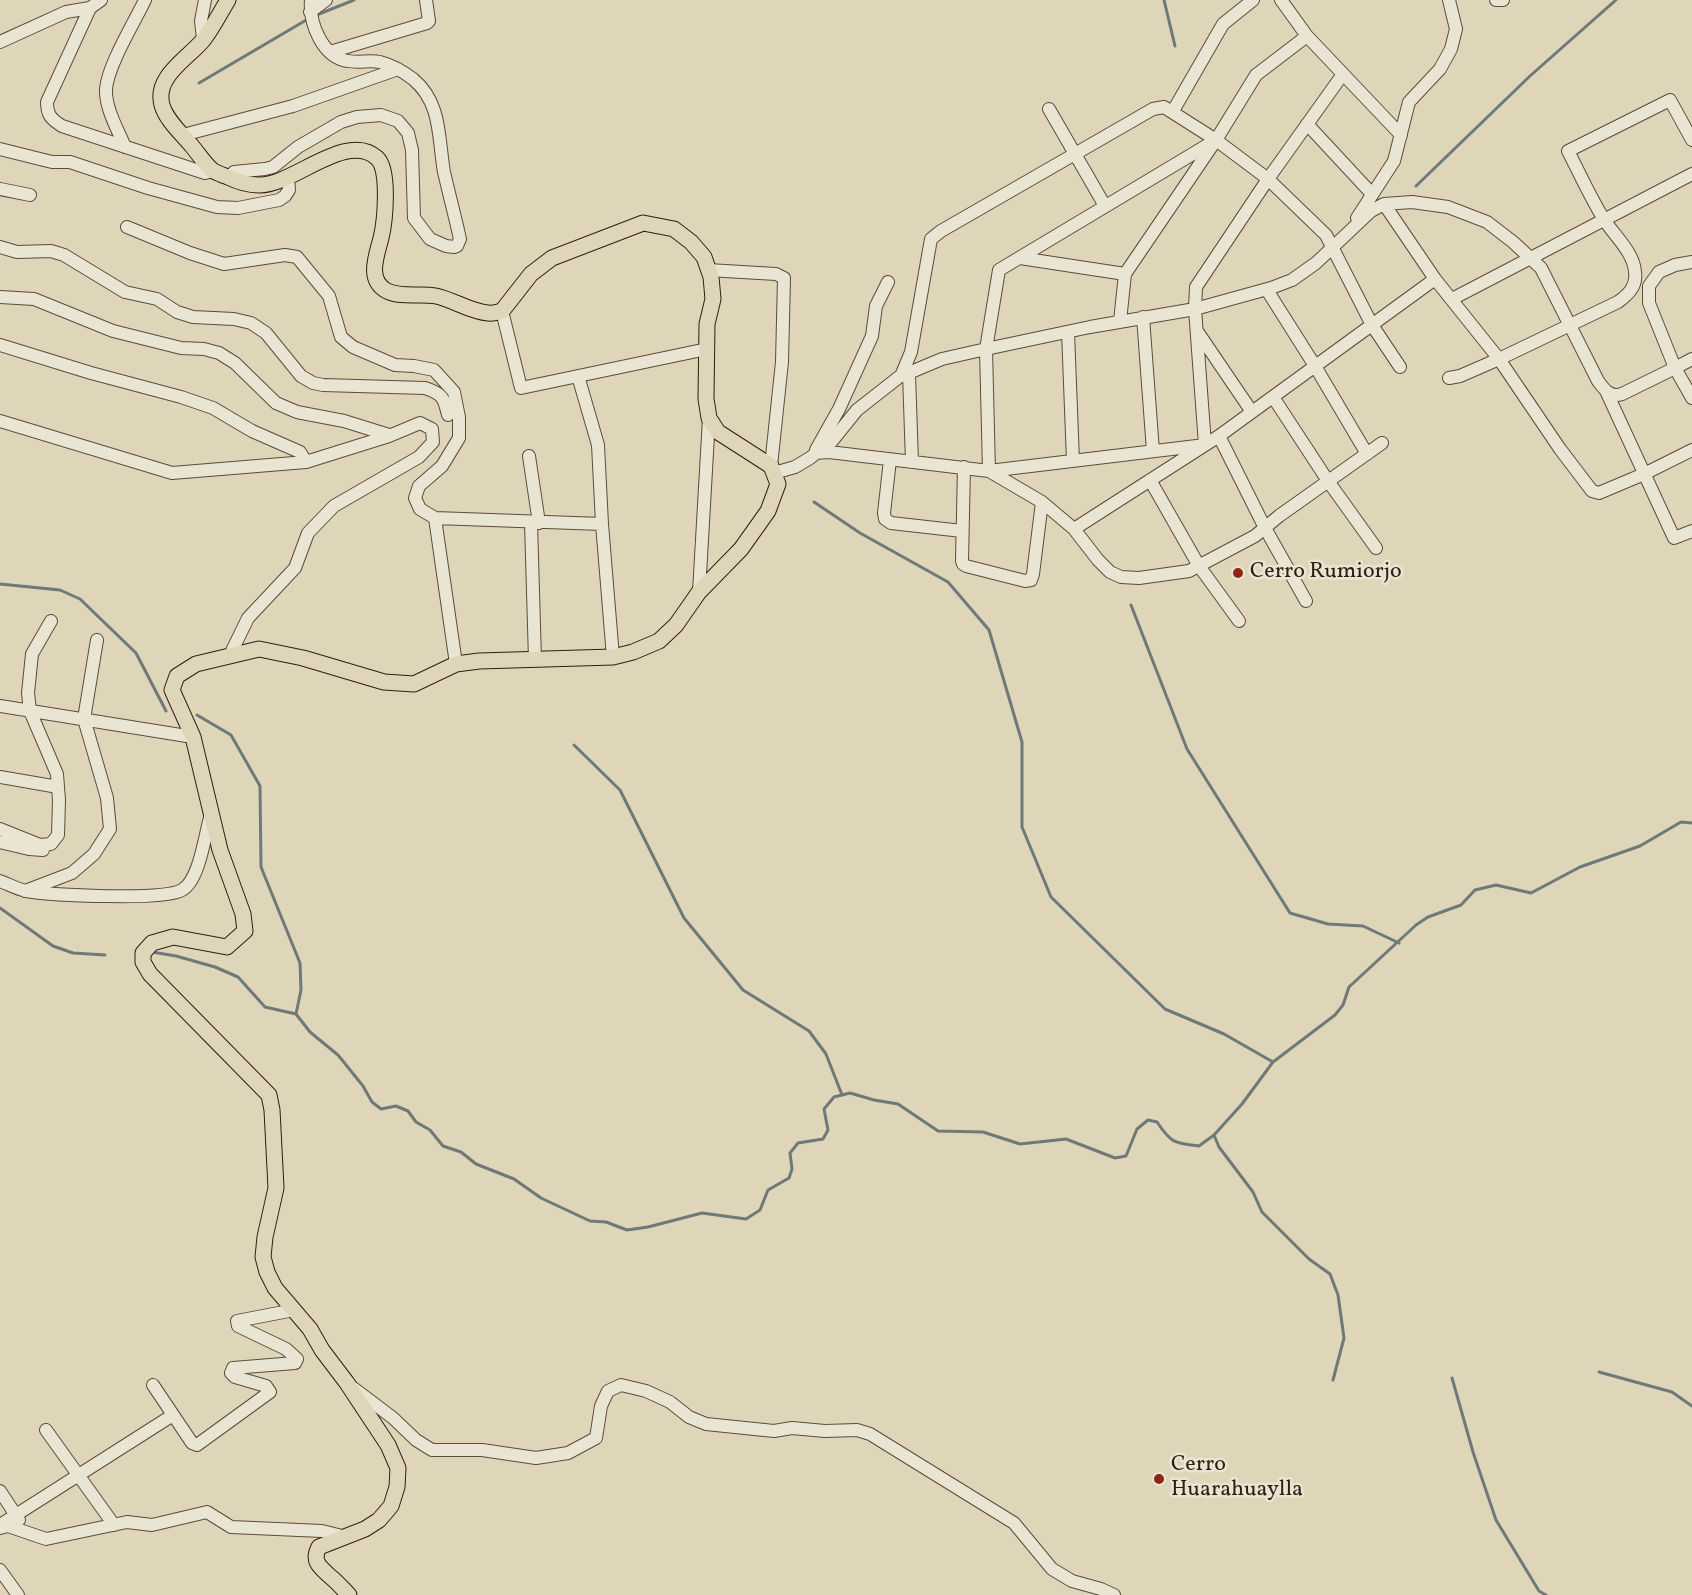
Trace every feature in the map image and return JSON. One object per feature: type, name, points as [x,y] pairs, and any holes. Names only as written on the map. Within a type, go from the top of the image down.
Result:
[{"type":"main road","points":[[228,0],[203,39],[166,77],[162,89],[162,104],[168,116],[212,171],[242,183],[261,186],[288,178],[333,155],[358,150],[375,156],[385,172],[386,186],[381,237],[375,255],[376,281],[384,290],[396,295],[437,296],[489,314],[502,311],[531,274],[552,258],[644,223],[674,229],[691,242],[704,257],[711,277],[713,299],[707,324],[706,399],[709,418],[717,432],[773,470],[778,483],[768,511],[741,549],[699,592],[676,625],[659,641],[633,652],[613,657],[479,661],[456,664],[414,684],[384,682],[303,657],[259,650],[196,664],[177,676],[172,690],[193,737],[220,850],[243,914],[245,931],[227,947],[173,937],[152,943],[143,953],[142,962],[150,974],[269,1095],[272,1110],[276,1188],[263,1257],[267,1272],[275,1288],[310,1329],[322,1350],[347,1383],[388,1445],[398,1468],[397,1487],[391,1506],[379,1520],[366,1529],[319,1547],[315,1557],[318,1566],[349,1595]]},
{"type":"street","points":[[1,44],[66,12],[90,8],[101,0]]},
{"type":"street","points":[[125,147],[109,105],[106,90],[111,70],[145,0]]},
{"type":"street","points":[[203,39],[201,21],[205,0]]},
{"type":"street","points":[[229,178],[234,172],[265,170],[273,167],[298,147],[341,122],[357,117],[381,115],[398,121],[408,133],[412,150],[414,218],[430,239],[446,246],[457,246],[460,239],[444,170],[438,122],[432,102],[414,80],[398,69],[380,62],[339,59],[330,52],[317,34],[310,6],[326,0]]},
{"type":"street","points":[[330,52],[427,23],[429,21],[426,0]]},
{"type":"street","points":[[1173,111],[1223,24],[1253,0]]},
{"type":"street","points":[[1281,0],[1307,36],[1401,135]]},
{"type":"street","points":[[1349,231],[1394,161],[1409,102],[1440,69],[1451,49],[1456,28],[1449,0]]},
{"type":"street","points":[[1496,0],[1503,0]]},
{"type":"street","points":[[90,8],[47,102],[47,112],[51,119],[62,126],[205,173],[212,171]]},
{"type":"street","points":[[1120,321],[1125,274],[1216,140],[1256,75],[1307,36]]},
{"type":"street","points":[[183,135],[293,106],[398,69]]},
{"type":"street","points":[[1205,445],[1196,329],[1196,286],[1268,179],[1343,74]]},
{"type":"street","points":[[1449,378],[1460,376],[1499,359],[1618,302],[1630,292],[1635,283],[1632,259],[1605,220],[1568,151],[1670,100],[1692,140]]},
{"type":"street","points":[[912,462],[905,375],[932,240],[941,231],[1074,153],[1153,110],[1164,107],[1216,140],[1268,179],[1326,235],[1372,325],[1400,367]]},
{"type":"street","points":[[1049,109],[1105,207]]},
{"type":"street","points":[[1307,124],[1372,194]]},
{"type":"street","points":[[989,471],[986,349],[999,270],[1216,140]]},
{"type":"street","points":[[0,149],[52,162],[70,162],[148,188],[217,207],[238,208],[279,200],[289,190],[288,178]]},
{"type":"street","points":[[1452,299],[1692,174]]},
{"type":"street","points":[[0,189],[30,195]]},
{"type":"street","points":[[814,453],[832,441],[857,410],[876,394],[905,375],[942,359],[1120,321],[1195,309],[1267,290],[1292,280],[1316,263],[1371,211],[1384,204],[1412,202],[1448,207],[1487,222],[1531,257],[1541,268],[1598,381],[1607,393],[1674,538],[1692,531]]},
{"type":"street","points":[[1384,204],[1435,279],[1499,359],[1560,449],[1592,491],[1599,493],[1692,450]]},
{"type":"street","points":[[127,227],[190,253],[224,264],[285,255],[297,257],[329,296],[341,337],[353,347],[395,365],[434,370],[454,393],[454,416],[459,438],[442,466],[419,486],[415,498],[420,509],[435,518],[602,524]]},
{"type":"street","points":[[0,247],[17,252],[51,251],[64,255],[125,292],[157,299],[177,312],[193,317],[234,319],[251,323],[266,333],[301,376],[313,383],[425,388],[444,398],[454,416]]},
{"type":"street","points":[[1020,258],[1125,274]]},
{"type":"street","points":[[1692,262],[1675,265],[1659,272],[1649,286],[1649,303],[1675,368],[1692,398]]},
{"type":"street","points":[[708,270],[776,274],[784,278],[782,362],[773,470],[795,467],[814,453],[839,409],[872,336],[876,306],[888,282]]},
{"type":"street","points":[[1074,530],[1219,436],[1435,279]]},
{"type":"street","points":[[1267,290],[1367,454]]},
{"type":"street","points":[[0,297],[34,299],[113,331],[181,348],[204,349],[219,353],[235,363],[276,403],[297,412],[344,422],[389,436]]},
{"type":"street","points":[[502,311],[521,388],[707,349]]},
{"type":"street","points":[[1143,318],[1153,451]]},
{"type":"street","points":[[1196,329],[1252,412]]},
{"type":"street","points":[[1068,332],[1073,461]]},
{"type":"street","points":[[0,345],[213,408],[252,431],[300,452],[306,462]]},
{"type":"street","points":[[1607,393],[1617,396],[1692,359]]},
{"type":"street","points":[[578,376],[598,445],[613,657]]},
{"type":"street","points":[[1273,397],[1328,481],[1376,548]]},
{"type":"street","points":[[432,429],[454,416]]},
{"type":"street","points":[[699,592],[709,418]]},
{"type":"street","points":[[0,422],[172,473],[306,462],[389,436],[420,423],[432,429]]},
{"type":"street","points":[[228,657],[248,618],[295,568],[308,533],[334,506],[419,457],[433,442],[432,429]]},
{"type":"street","points":[[1219,436],[1265,528],[1306,601]]},
{"type":"street","points":[[989,471],[1042,502],[1074,530],[1110,572],[1121,577],[1139,578],[1189,571],[1255,536],[1382,443]]},
{"type":"street","points":[[814,453],[829,452],[989,471],[1205,445]]},
{"type":"street","points":[[529,456],[535,523],[535,660]]},
{"type":"street","points":[[890,460],[885,519],[891,523],[962,531]]},
{"type":"street","points":[[964,467],[963,564],[1025,581],[1031,580],[1042,502]]},
{"type":"street","points":[[1150,480],[1199,566],[1239,621]]},
{"type":"street","points":[[435,518],[456,664]]},
{"type":"street","points":[[0,842],[29,849],[45,850],[58,835],[57,774],[30,711],[28,693],[32,654],[51,621]]},
{"type":"street","points":[[25,891],[72,873],[94,854],[110,829],[106,798],[84,720],[97,640]]},
{"type":"street","points":[[0,706],[193,737]]},
{"type":"street","points":[[0,777],[58,786]]},
{"type":"street","points":[[0,881],[25,891],[126,897],[159,895],[182,890],[195,876],[211,814]]},
{"type":"street","points":[[0,829],[40,845],[51,844]]},
{"type":"street","points":[[153,1384],[192,1443],[197,1445],[270,1392],[266,1386],[235,1377],[231,1373],[233,1368],[295,1363],[297,1359],[286,1349],[238,1326],[237,1321],[294,1310]]},
{"type":"street","points":[[347,1383],[393,1418],[416,1440],[432,1450],[482,1450],[536,1458],[568,1453],[596,1438],[601,1406],[608,1391],[621,1385],[646,1391],[670,1402],[689,1417],[706,1424],[774,1431],[792,1428],[825,1431],[857,1430],[870,1434],[1009,1519],[1052,1569],[1072,1581],[1114,1595]]},
{"type":"street","points":[[0,1527],[173,1414]]},
{"type":"street","points":[[46,1430],[114,1525]]},
{"type":"street","points":[[0,1491],[27,1532]]},
{"type":"street","points":[[0,1527],[8,1526],[46,1539],[127,1522],[152,1525],[207,1512],[231,1527],[322,1531],[346,1537]]},
{"type":"street","points":[[0,1570],[18,1595]]},
{"type":"waterway","points":[[314,16],[354,0]]},
{"type":"waterway","points":[[1164,0],[1175,46]]},
{"type":"waterway","points":[[1416,186],[1530,76],[1616,0]]},
{"type":"waterway","points":[[199,83],[308,19]]},
{"type":"waterway","points":[[814,502],[860,533],[948,582],[989,630],[1022,742],[1022,827],[1051,897],[1165,1009],[1224,1034],[1273,1062]]},
{"type":"waterway","points":[[0,584],[60,590],[80,599],[136,653],[166,711]]},
{"type":"waterway","points":[[1131,605],[1187,749],[1290,913],[1328,924],[1363,926],[1399,943]]},
{"type":"waterway","points":[[197,715],[231,735],[260,786],[261,867],[300,963],[301,990],[296,1014]]},
{"type":"waterway","points":[[574,745],[620,790],[684,918],[743,990],[809,1031],[826,1054],[842,1095]]},
{"type":"waterway","points":[[152,952],[215,967],[238,977],[265,1007],[296,1014],[310,1032],[338,1055],[363,1086],[372,1102],[381,1109],[396,1106],[408,1111],[416,1122],[430,1130],[443,1146],[461,1152],[476,1164],[514,1179],[541,1198],[590,1221],[606,1222],[627,1230],[702,1213],[746,1219],[760,1210],[768,1190],[789,1178],[792,1169],[790,1153],[798,1143],[823,1139],[828,1130],[824,1109],[834,1097],[850,1093],[898,1104],[938,1131],[983,1132],[1020,1144],[1066,1139],[1115,1158],[1126,1156],[1137,1129],[1148,1120],[1157,1122],[1174,1141],[1199,1146],[1214,1135],[1242,1104],[1273,1062],[1335,1015],[1343,1005],[1349,987],[1416,925],[1428,917],[1461,905],[1475,890],[1496,885],[1531,893],[1580,867],[1640,846],[1681,822],[1692,823]]},
{"type":"waterway","points":[[0,908],[53,946],[73,953],[105,955]]},
{"type":"waterway","points":[[1214,1135],[1219,1147],[1253,1192],[1262,1212],[1309,1259],[1330,1274],[1338,1295],[1344,1338],[1333,1380]]},
{"type":"waterway","points":[[1599,1372],[1672,1392],[1692,1406]]},
{"type":"waterway","points":[[1452,1378],[1473,1452],[1496,1520],[1539,1591],[1546,1595]]},
{"type":"place","name":"Cerro Rumiorjo","points":[[1238,573]]},
{"type":"place","name":"Cerro Huarahuaylla","points":[[1159,1479]]}]
